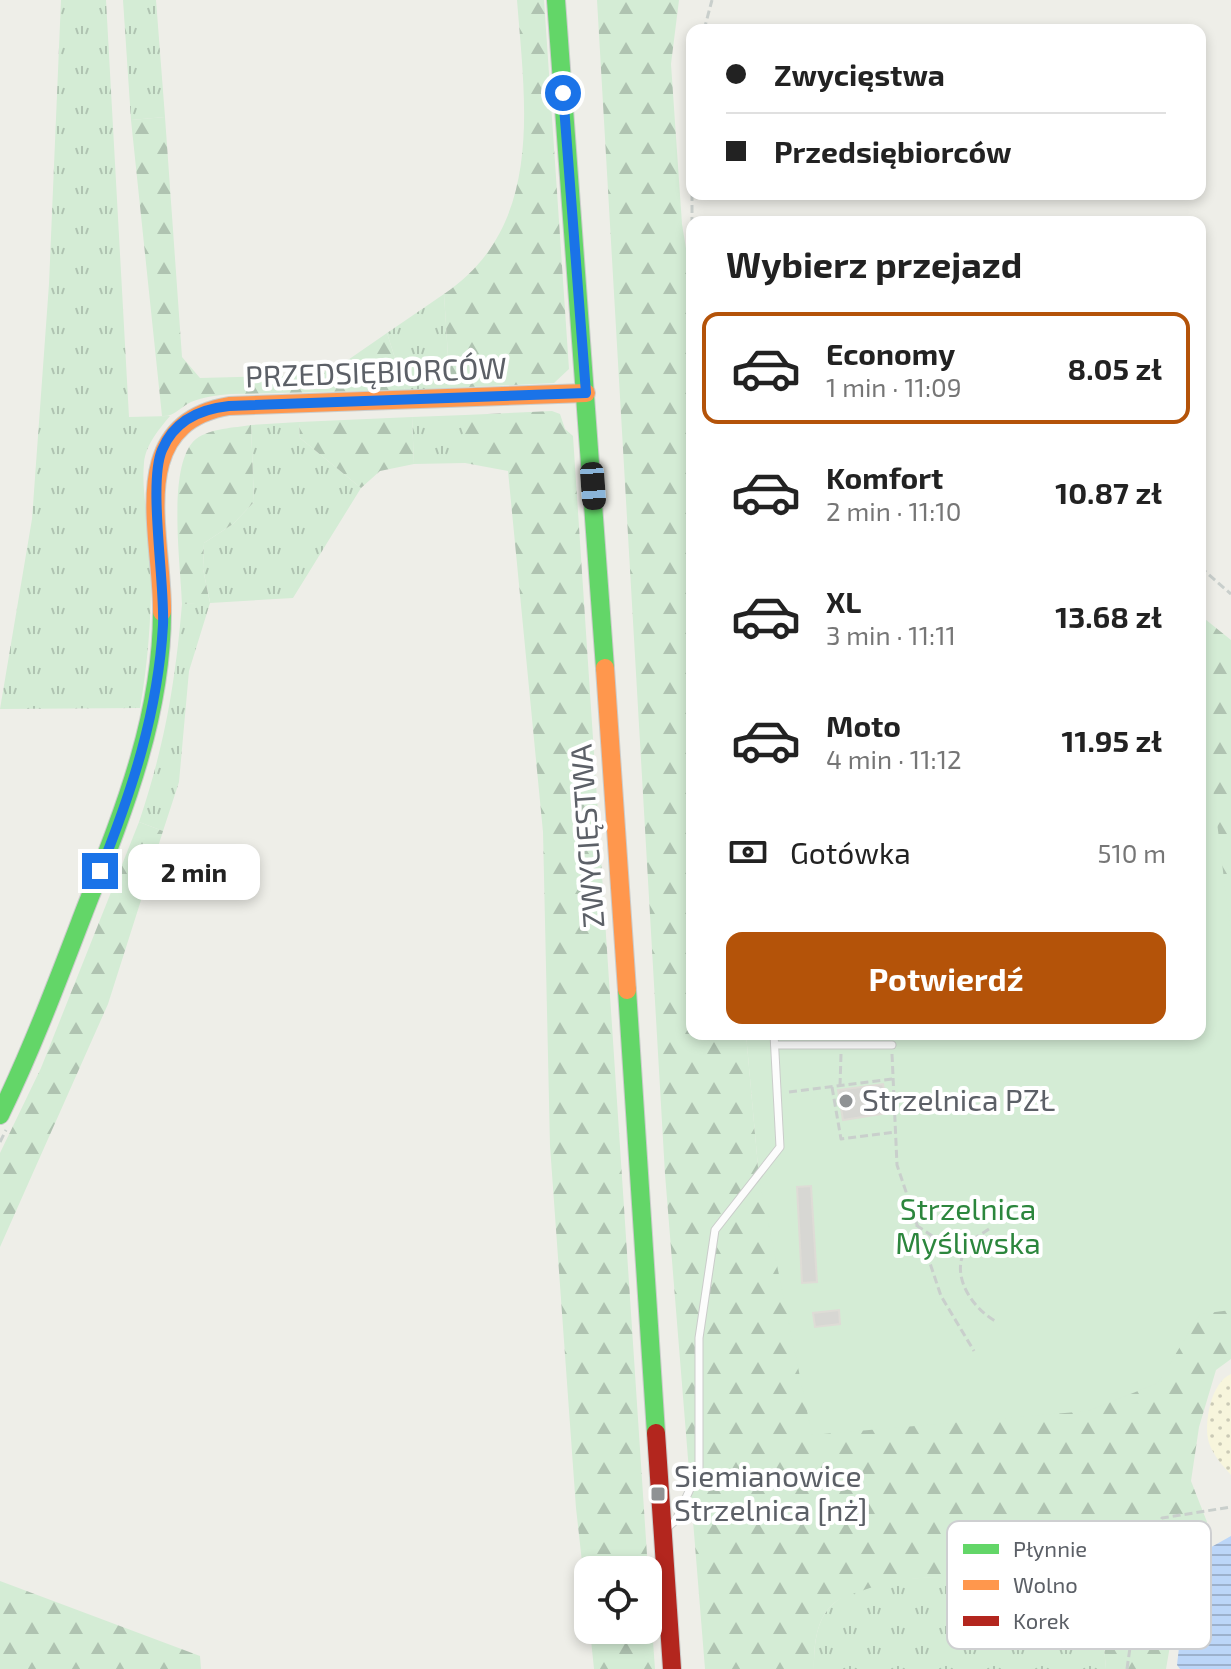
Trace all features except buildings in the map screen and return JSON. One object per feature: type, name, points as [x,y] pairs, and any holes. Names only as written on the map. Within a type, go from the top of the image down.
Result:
[{"type":"main road","name":"ZWYCIĘSTWA","points":[[556,0],[586,393],[672,1669]]},
{"type":"main road","name":"PRZEDSIĘBIORCÓW","points":[[3,1122],[123,812],[145,746],[158,677],[163,622],[157,468],[162,450],[173,432],[194,414],[216,407],[586,393]]},
{"type":"lane","points":[[661,1533],[676,1520],[699,1469],[699,1338],[715,1230],[780,1147],[775,1040]]},
{"type":"lane","points":[[775,1045],[892,1045]]},
{"type":"path","points":[[706,24],[712,0]]},
{"type":"path","points":[[1206,572],[1231,594]]},
{"type":"path","points":[[840,1086],[841,1045]]},
{"type":"path","points":[[892,1045],[897,1165],[941,1296],[974,1351]]},
{"type":"path","points":[[777,1094],[892,1079]]},
{"type":"path","points":[[832,1087],[841,1139],[895,1132]]},
{"type":"path","points":[[893,1100],[937,1100]]},
{"type":"path","points":[[0,1142],[3,1122]]},
{"type":"path","points":[[916,1225],[962,1256]]},
{"type":"path","points":[[989,1229],[969,1243],[962,1256],[967,1296],[976,1308],[997,1322]]},
{"type":"path","points":[[1160,1521],[1162,1518],[1231,1507]]},
{"type":"path","points":[[1127,1669],[1130,1649]]},
{"type":"green space","points":[[61,0],[106,0],[129,417],[170,416],[150,444],[144,463],[151,594],[148,651],[140,708],[0,709],[32,519],[49,284]]},
{"type":"green space","points":[[123,0],[156,0],[165,117],[131,120]]},
{"type":"green space","points":[[517,0],[544,0],[569,369],[554,383],[450,388],[444,294],[476,266],[499,234],[514,199],[521,160],[523,80]]},
{"type":"green space","points":[[597,0],[679,0],[671,64],[686,248],[686,1040],[747,1040],[759,1178],[1182,1040],[1206,1040],[1206,620],[1231,640],[1231,1359],[1216,1370],[1199,1427],[1191,1481],[1207,1521],[947,1521],[947,1577],[891,1582],[838,1600],[826,1612],[819,1627],[814,1669],[705,1669],[665,1174]]},
{"type":"green space","points":[[165,117],[182,357],[200,378],[317,375],[345,362],[387,333],[405,390],[221,395],[191,402],[174,413],[162,416],[131,120]]},
{"type":"green space","points":[[444,294],[450,388],[405,390],[387,333]]},
{"type":"green space","points":[[552,411],[560,414],[565,429],[573,436],[647,1556],[581,1556],[550,1146],[543,832],[508,471],[465,463],[465,415]]},
{"type":"green space","points":[[465,415],[465,463],[414,464],[412,417]]},
{"type":"green space","points":[[412,417],[414,464],[380,471],[361,488],[300,438],[299,422]]},
{"type":"green space","points":[[299,422],[300,438],[361,488],[293,598],[210,603],[189,671],[179,782],[163,831],[139,822],[168,714],[182,604],[210,602],[203,569],[204,543],[233,524],[254,502],[251,425]]},
{"type":"green space","points":[[251,425],[254,502],[233,524],[204,543],[203,569],[210,603],[182,604],[177,517],[181,470],[187,451],[196,439],[209,433]]},
{"type":"green space","name":"Strzelnica Myśliwska","points":[[1206,733],[1231,936],[1231,1310],[1200,1314],[1158,1383],[1088,1411],[812,1435],[759,1178],[747,1040],[1206,1040]]},
{"type":"green space","points":[[139,822],[163,831],[108,1004],[0,1247],[0,1153],[41,1068]]},
{"type":"green space","points":[[947,1577],[947,1649],[1104,1649],[1106,1669],[814,1669],[819,1627],[832,1605],[862,1588],[920,1578]]},
{"type":"green space","points":[[0,1581],[200,1656],[201,1669],[0,1669]]},
{"type":"green space","points":[[591,1644],[653,1644],[655,1669],[594,1669]]},
{"type":"green space","points":[[1104,1649],[1169,1649],[1166,1669],[1106,1669]]},
{"type":"sand","points":[[1231,1374],[1231,1475],[1211,1448],[1207,1425],[1210,1404],[1218,1385]]},
{"type":"water","points":[[1231,1536],[1231,1669],[1180,1669],[1177,1665],[1179,1649],[1211,1649],[1211,1547]]},
{"type":"traffic: fast","points":[[556,0],[605,668]]},
{"type":"traffic: fast","points":[[0,1115],[44,1014],[137,765],[155,690],[162,612]]},
{"type":"traffic: fast","points":[[627,990],[656,1433]]},
{"type":"traffic: slow","points":[[162,612],[156,487],[161,459],[174,435],[196,417],[229,406],[586,393]]},
{"type":"traffic: slow","points":[[605,668],[627,990]]},
{"type":"traffic: jam","points":[[656,1433],[672,1669]]},
{"type":"place","name":"Strzelnica PZŁ","points":[[846,1101]]},
{"type":"place","name":"Siemianowice Strzelnica [nż]","points":[[658,1494]]},
{"type":"route","points":[[100,871],[133,786],[154,705],[163,622],[157,468],[167,440],[180,424],[194,414],[229,406],[586,393],[563,93]]}]
